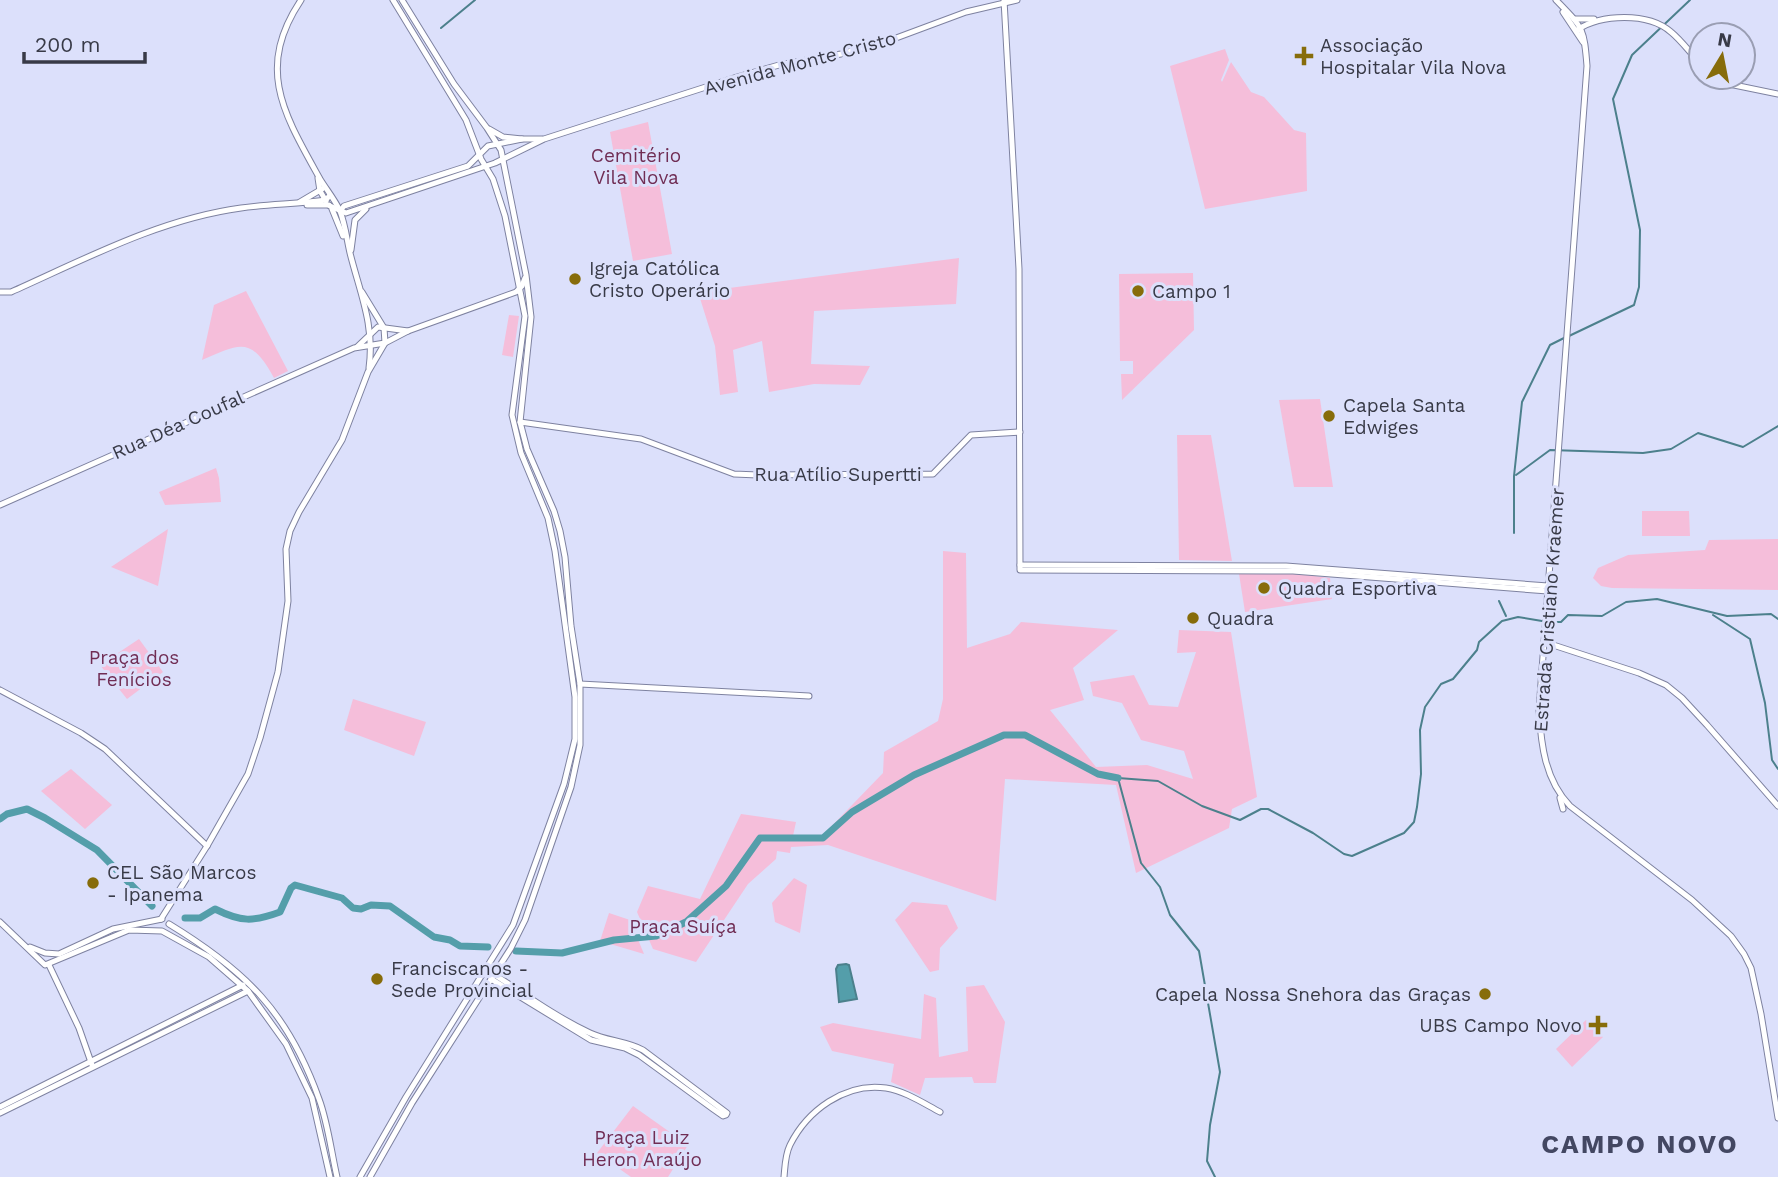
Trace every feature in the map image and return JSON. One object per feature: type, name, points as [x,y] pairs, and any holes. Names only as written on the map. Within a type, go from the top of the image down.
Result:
[{"type":"main road","points":[[301,0],[279,45],[276,68],[280,95],[316,171],[351,256]]},
{"type":"main road","points":[[360,1177],[405,1097],[513,925],[564,784],[575,739],[577,684],[571,666],[557,558],[548,520],[521,453],[512,415],[524,331],[520,289],[500,201],[466,120],[393,0]]},
{"type":"main road","points":[[370,1177],[525,920],[571,787],[580,746],[565,557],[556,518],[527,449],[520,422],[531,317],[526,275],[499,145],[454,84],[402,0]]},
{"type":"main road","name":"Avenida Monte Cristo","points":[[544,139],[523,139],[488,146],[468,166],[344,206],[340,211],[346,213],[486,166],[544,139],[779,65],[841,54],[888,41],[950,17],[1004,1],[1017,0]]},
{"type":"main road","name":"Estrada Cristiano Kraemer","points":[[1555,0],[1574,19],[1586,42],[1587,66],[1539,710],[1541,741],[1546,764],[1559,795],[1692,900],[1731,936],[1740,948],[1751,968],[1778,1118]]},
{"type":"main road","name":"Estrada Cristiano Kraemer","points":[[1555,0],[1579,28],[1586,51]]},
{"type":"main road","points":[[1004,1],[1019,268],[1020,567],[1286,566],[1548,589]]},
{"type":"main road","points":[[1579,28],[1594,21],[1614,17],[1656,23],[1671,32],[1687,49]]},
{"type":"main road","points":[[1574,19],[1594,21]]},
{"type":"main road","points":[[1586,42],[1594,21]]},
{"type":"main road","points":[[1757,90],[1778,94]]},
{"type":"main road","points":[[487,128],[503,137],[523,139]]},
{"type":"main road","points":[[327,198],[340,211],[362,292],[371,332],[368,372]]},
{"type":"main road","points":[[327,198],[340,211],[343,236]]},
{"type":"main road","points":[[297,203],[327,198]]},
{"type":"main road","points":[[0,292],[11,292],[138,235],[198,217],[240,208],[327,198]]},
{"type":"main road","points":[[351,256],[355,220],[370,205]]},
{"type":"main road","points":[[520,289],[526,275]]},
{"type":"main road","name":"Rua Déa Coufal","points":[[0,505],[359,346],[385,343],[408,331],[482,306],[520,289]]},
{"type":"main road","points":[[330,1177],[312,1098],[281,1035],[243,985],[209,957],[157,927],[164,921],[248,774],[278,672],[288,601],[286,549],[290,531],[342,440],[368,372],[385,343],[384,328],[362,292]]},
{"type":"main road","name":"Rua Déa Coufal","points":[[359,346],[378,327],[408,331]]},
{"type":"main road","points":[[359,346],[370,358]]},
{"type":"main road","name":"Rua Atílio Supertti","points":[[520,422],[641,439],[734,474],[758,475],[933,474],[971,435],[1020,432]]},
{"type":"main road","points":[[548,520],[556,518]]},
{"type":"main road","points":[[557,558],[565,557]]},
{"type":"main road","points":[[1544,642],[1639,673],[1665,685],[1690,707],[1778,806]]},
{"type":"main road","points":[[577,684],[809,696]]},
{"type":"main road","points":[[0,690],[82,733],[105,749],[207,846]]},
{"type":"main road","points":[[1559,795],[1563,809]]},
{"type":"main road","points":[[0,922],[44,964],[51,964],[117,933],[168,929],[164,921]]},
{"type":"main road","points":[[41,961],[42,956],[59,954],[113,929],[164,921],[219,956],[258,991],[287,1030],[302,1056],[320,1101],[337,1177]]},
{"type":"main road","points":[[27,946],[53,958],[51,964],[92,1065]]},
{"type":"main road","points":[[480,979],[493,977],[591,1040],[633,1051],[704,1099]]},
{"type":"main road","points":[[0,1113],[191,1015],[243,985]]},
{"type":"main road","points":[[191,1015],[248,991]]},
{"type":"main road","points":[[436,1050],[438,1061]]},
{"type":"main road","points":[[0,1107],[92,1065]]},
{"type":"main road","points":[[784,1177],[788,1150],[798,1133],[818,1110],[845,1092],[884,1088],[897,1091],[940,1112]]},
{"type":"green space","points":[[1225,49],[1229,60],[1222,82],[1231,62],[1251,92],[1264,97],[1294,130],[1306,133],[1307,191],[1205,209],[1170,66]]},
{"type":"green space","name":"Cemitério Vila Nova","points":[[648,122],[672,254],[633,261],[610,132]]},
{"type":"green space","points":[[959,258],[956,304],[814,311],[811,364],[870,366],[860,385],[814,384],[769,392],[762,341],[733,350],[738,392],[720,395],[715,346],[698,292]]},
{"type":"green space","points":[[1193,273],[1194,330],[1122,400],[1121,374],[1133,374],[1133,361],[1120,361],[1119,274]]},
{"type":"green space","points":[[246,291],[288,371],[274,378],[259,355],[244,347],[226,350],[202,360],[214,305]]},
{"type":"green space","points":[[509,315],[519,316],[513,357],[502,355]]},
{"type":"green space","points":[[1320,399],[1333,487],[1294,487],[1279,400]]},
{"type":"green space","points":[[1177,435],[1211,435],[1232,561],[1179,560]]},
{"type":"green space","points":[[216,468],[221,502],[165,505],[159,492]]},
{"type":"green space","points":[[1642,511],[1689,511],[1690,536],[1642,536]]},
{"type":"green space","points":[[168,529],[158,586],[111,567]]},
{"type":"green space","points":[[1778,539],[1778,590],[1612,588],[1601,586],[1593,578],[1598,568],[1628,555],[1705,550],[1709,540]]},
{"type":"green space","name":"Praça Suíça","points":[[943,551],[966,553],[967,648],[1010,634],[1021,622],[1118,630],[1073,668],[1084,700],[1050,710],[1096,767],[1147,765],[1193,779],[1184,751],[1141,740],[1122,703],[1093,696],[1090,682],[1134,675],[1149,705],[1178,707],[1196,652],[1177,653],[1179,630],[1231,632],[1257,797],[1232,809],[1229,828],[1136,873],[1116,785],[1005,779],[996,901],[828,845],[791,847],[790,853],[777,851],[776,859],[748,884],[696,962],[653,949],[637,912],[648,886],[700,899],[741,814],[796,822],[793,836],[823,835],[883,773],[884,752],[938,721],[943,699]]},
{"type":"green space","points":[[1239,574],[1300,574],[1330,578],[1332,599],[1245,612]]},
{"type":"green space","name":"Praça dos Fenícios","points":[[139,639],[163,672],[127,699],[100,665]]},
{"type":"green space","points":[[353,699],[426,722],[414,756],[344,730]]},
{"type":"green space","points":[[71,769],[112,805],[85,829],[41,791]]},
{"type":"green space","points":[[794,878],[807,885],[800,933],[775,922],[772,903]]},
{"type":"green space","points":[[912,902],[947,905],[958,928],[940,948],[939,970],[930,972],[895,920]]},
{"type":"green space","points":[[609,913],[630,920],[644,954],[600,941]]},
{"type":"green space","points":[[984,985],[1005,1022],[996,1083],[974,1083],[972,1077],[925,1078],[920,1095],[891,1082],[894,1064],[832,1051],[820,1027],[833,1023],[921,1039],[924,994],[936,998],[939,1057],[968,1051],[966,987]]},
{"type":"green space","points":[[1586,1020],[1603,1037],[1572,1067],[1556,1049]]},
{"type":"green space","name":"Praça Luiz Heron Araújo","points":[[633,1106],[688,1145],[668,1177],[631,1177],[597,1153]]},
{"type":"shaded area","points":[[838,965],[849,965],[857,999],[839,1002],[836,969]]},
{"type":"waterway","points":[[441,28],[475,0]]},
{"type":"waterway","points":[[1569,336],[1634,305],[1639,287],[1640,230],[1613,99],[1632,55],[1690,0]]},
{"type":"waterway","points":[[1514,533],[1514,476],[1522,402],[1550,345],[1564,338]]},
{"type":"waterway","points":[[1516,475],[1550,450],[1643,453],[1671,449],[1698,433],[1743,447],[1778,426]]},
{"type":"waterway","points":[[1549,622],[1561,622],[1568,615],[1602,616],[1626,602],[1657,599],[1727,616],[1771,614],[1778,619]]},
{"type":"waterway","points":[[1499,601],[1506,616]]},
{"type":"waterway","points":[[1713,615],[1750,639],[1765,703],[1772,760],[1778,769]]},
{"type":"waterway","points":[[1215,1177],[1207,1161],[1210,1125],[1220,1072],[1199,951],[1170,915],[1160,887],[1141,863],[1118,778],[1158,781],[1202,806],[1240,820],[1261,809],[1268,809],[1313,833],[1344,854],[1352,856],[1404,833],[1414,822],[1421,774],[1420,730],[1425,707],[1441,684],[1453,679],[1477,650],[1479,642],[1502,621],[1518,617],[1542,621]]},
{"type":"waterway","points":[[516,951],[562,953],[614,940],[656,936],[686,922],[726,886],[760,838],[823,838],[852,812],[914,775],[1004,735],[1025,735],[1098,774],[1118,778]]},
{"type":"waterway","points":[[0,819],[7,814],[27,809],[45,818],[97,850],[152,906]]},
{"type":"waterway","points":[[185,918],[200,918],[215,909],[247,919],[271,915],[280,912],[295,885],[342,898],[353,908],[390,906],[434,937],[450,940],[460,946],[488,947]]},
{"type":"place","name":"Associação Hospitalar Vila Nova","points":[[1304,56]]},
{"type":"place","name":"Igreja Católica Cristo Operário","points":[[575,279]]},
{"type":"place","name":"Campo 1","points":[[1138,291]]},
{"type":"place","name":"Capela Santa Edwiges","points":[[1329,416]]},
{"type":"place","name":"Quadra Esportiva","points":[[1264,588]]},
{"type":"place","name":"Quadra","points":[[1193,618]]},
{"type":"place","name":"CEL São Marcos - Ipanema","points":[[93,883]]},
{"type":"place","name":"Franciscanos - Sede Provincial","points":[[377,979]]},
{"type":"place","name":"Capela Nossa Snehora das Graças","points":[[1485,994]]},
{"type":"place","name":"UBS Campo Novo","points":[[1598,1025]]},
{"type":"district","name":"CAMPO NOVO","points":[[1640,1144]]}]
